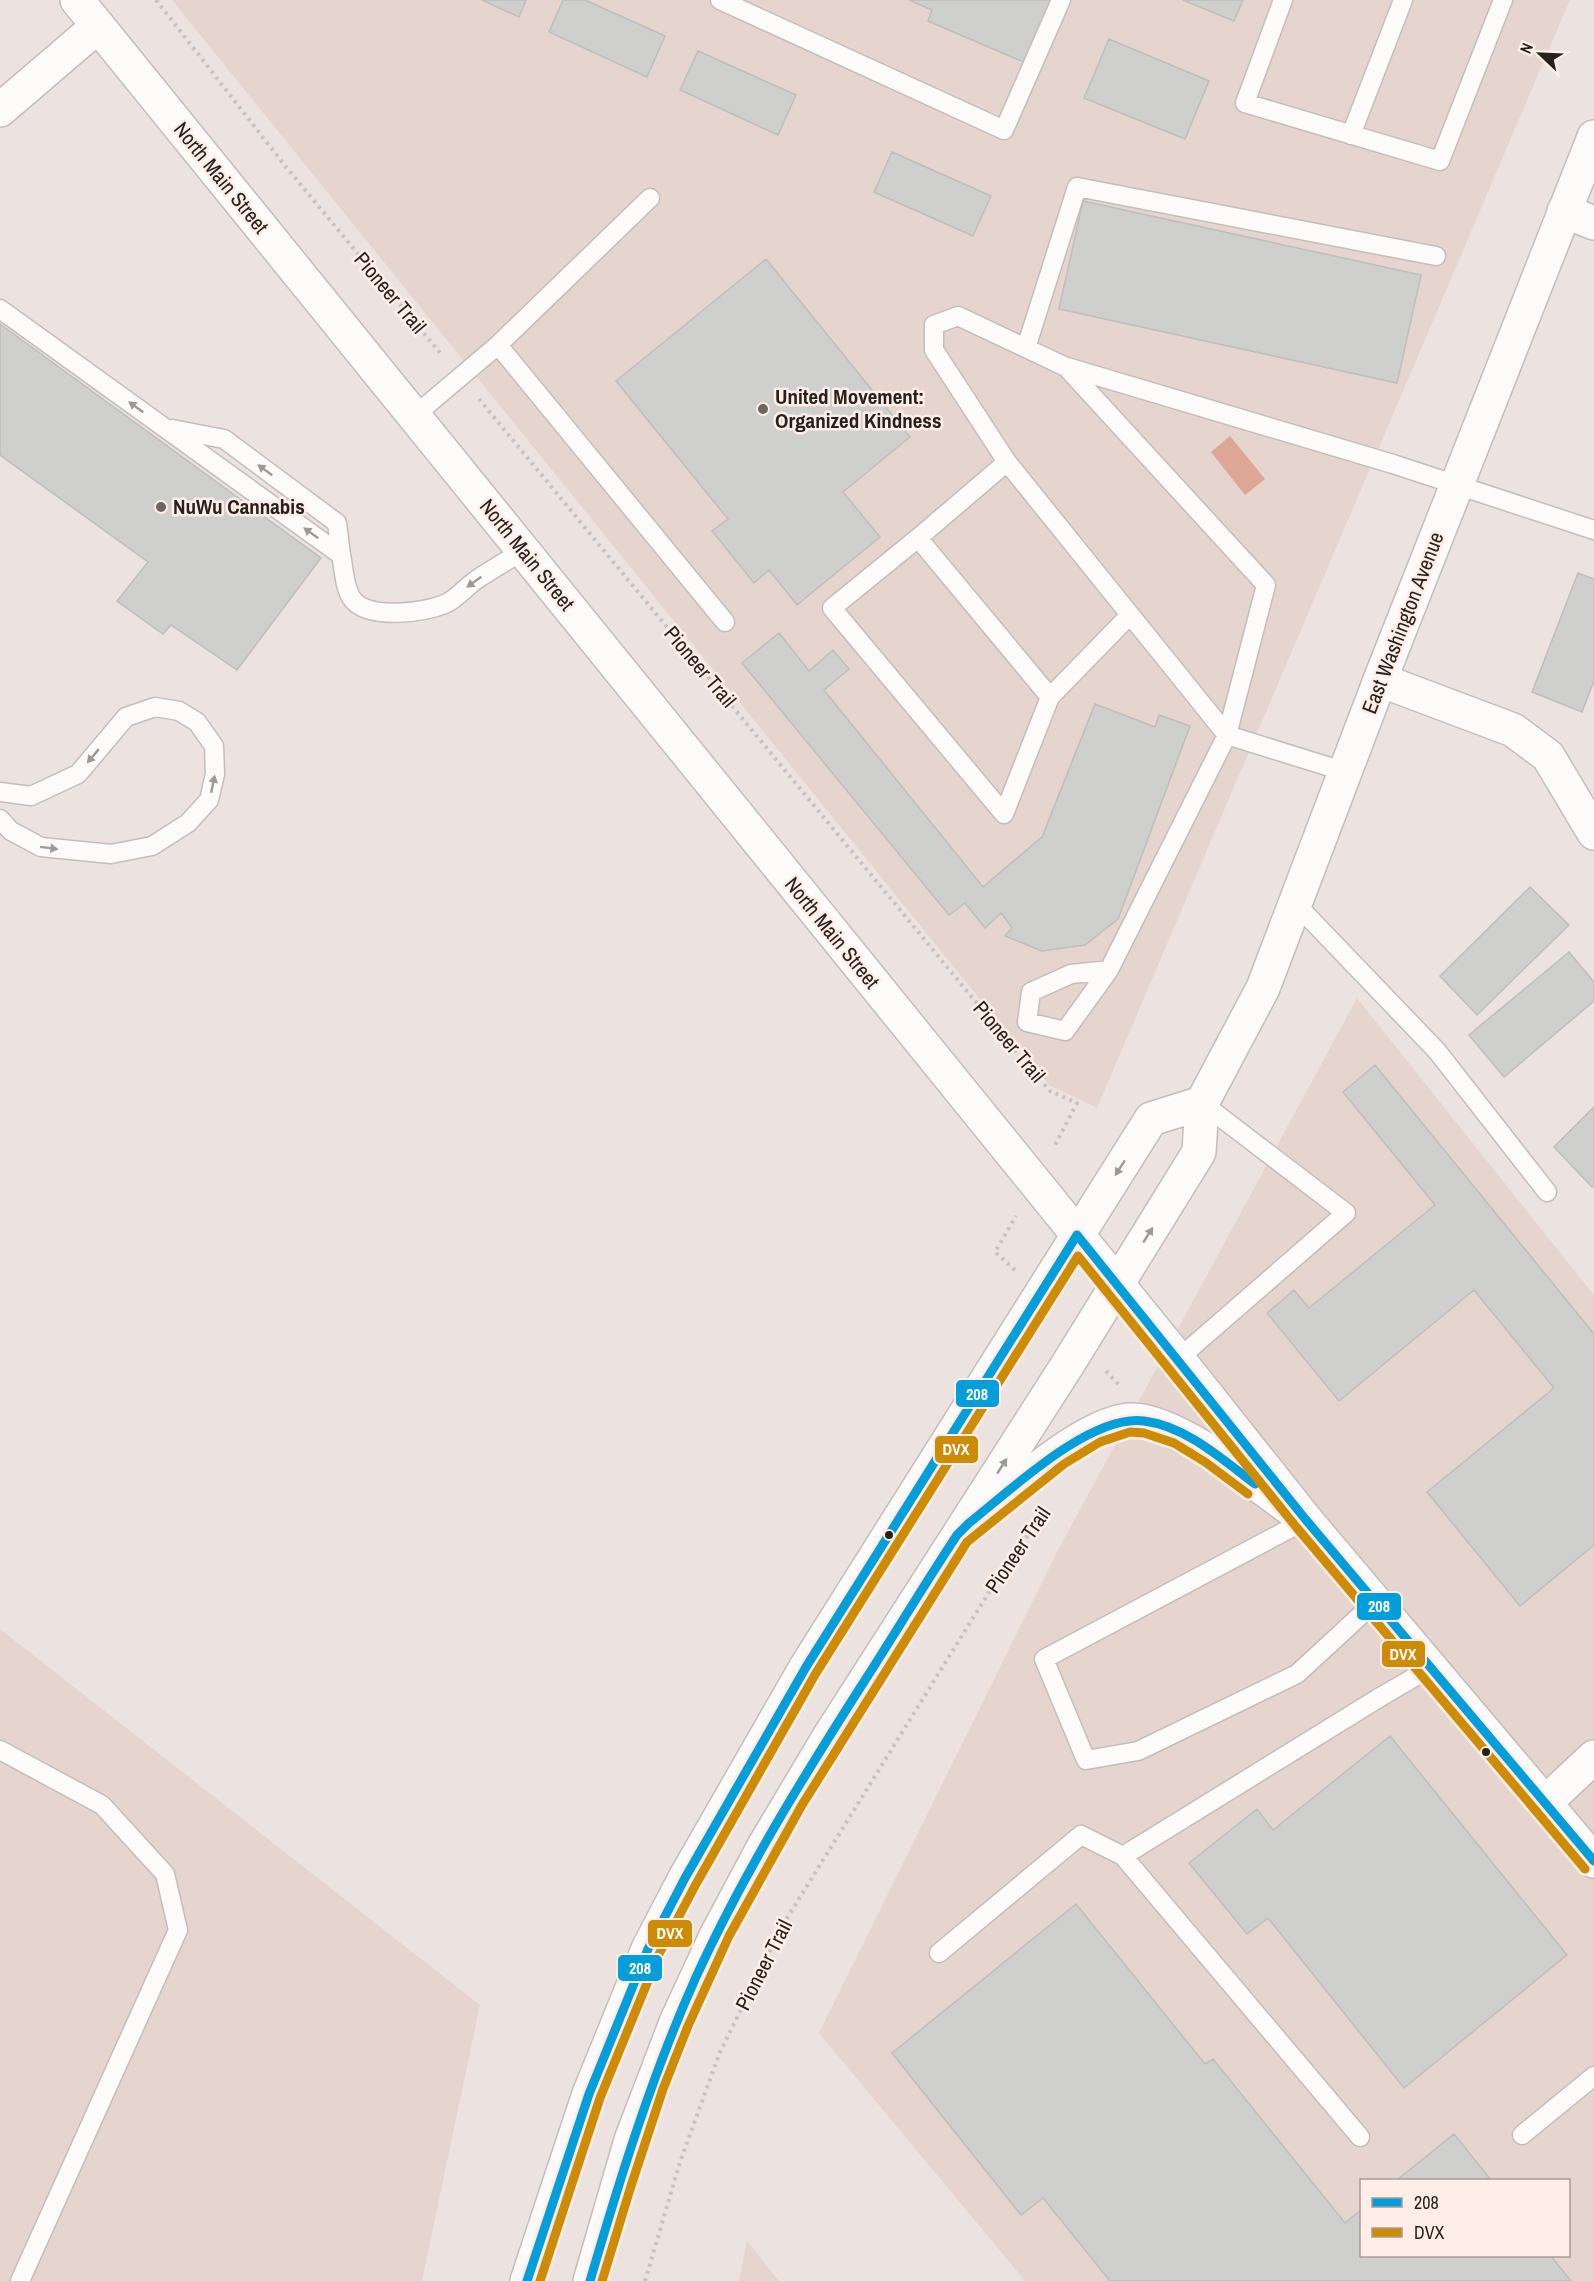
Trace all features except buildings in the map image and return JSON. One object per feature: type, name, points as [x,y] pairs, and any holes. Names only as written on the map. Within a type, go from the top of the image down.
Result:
[{"type":"main road","name":"North Main Street","points":[[76,0],[1306,1520],[1594,1861]]},
{"type":"main road","points":[[3,101],[98,26]]},
{"type":"main road","name":"East Washington Avenue","points":[[590,2281],[631,2140],[677,2020],[716,1936],[764,1846],[823,1747],[1118,1285],[1199,1152],[1202,1103],[1263,988],[1380,680],[1594,137]]},
{"type":"main road","points":[[1564,211],[1594,223]]},
{"type":"main road","points":[[1380,680],[1513,730],[1548,756],[1594,833]]},
{"type":"main road","points":[[528,2281],[589,2094],[653,1939],[685,1878],[806,1667],[1151,1119],[1202,1103]]},
{"type":"main road","points":[[959,1533],[1044,1463],[1090,1434],[1130,1420],[1147,1422],[1174,1431],[1203,1447],[1306,1520]]},
{"type":"main road","points":[[1546,1802],[1594,1757]]},
{"type":"lane","points":[[729,2],[1004,130],[1061,0]]},
{"type":"lane","points":[[1283,0],[1245,103],[1440,161],[1503,0]]},
{"type":"lane","points":[[1351,135],[1403,0]]},
{"type":"lane","points":[[1026,348],[1077,187],[1437,256]]},
{"type":"lane","points":[[414,416],[498,345],[650,198]]},
{"type":"lane","points":[[0,309],[341,555]]},
{"type":"lane","points":[[1346,772],[1227,735],[1007,462],[934,350],[934,325],[958,316],[1066,366],[1457,484],[1594,530]]},
{"type":"lane","points":[[498,345],[725,622]]},
{"type":"lane","points":[[1066,366],[1266,585],[1227,735],[1109,970],[1065,1031],[1027,1022],[1031,992],[1071,974],[1109,970]]},
{"type":"lane","points":[[164,427],[224,439],[337,523],[348,588],[353,600],[366,608],[390,614],[447,603],[474,581],[524,551]]},
{"type":"lane","points":[[1007,462],[832,608],[1004,814],[1050,697],[1130,616]]},
{"type":"lane","points":[[918,538],[1050,697]]},
{"type":"lane","points":[[0,792],[31,796],[78,774],[126,717],[155,707],[179,711],[197,722],[214,746],[215,774],[209,800],[188,824],[152,846],[111,854],[41,848],[11,831],[0,819]]},
{"type":"lane","points":[[1296,903],[1437,1051],[1547,1192]]},
{"type":"lane","points":[[1178,1359],[1346,1213],[1202,1103]]},
{"type":"lane","points":[[1306,1520],[1044,1659],[1086,1760],[1138,1751],[1297,1674],[1376,1602]]},
{"type":"lane","points":[[1123,1856],[1432,1667]]},
{"type":"lane","points":[[0,1750],[102,1805],[165,1874],[178,1930],[20,2281]]},
{"type":"lane","points":[[939,1953],[1081,1835],[1123,1856],[1360,2137]]},
{"type":"lane","points":[[1522,2135],[1594,2076]]},
{"type":"path","name":"Pioneer Trail","points":[[156,0],[286,167],[1005,1037]]},
{"type":"path","name":"Pioneer Trail","points":[[1012,1046],[1050,1091],[1077,1103],[1035,1184],[995,1252],[1040,1293]]},
{"type":"path","points":[[1079,1345],[1122,1388],[1130,1420]]},
{"type":"path","name":"Pioneer Trail","points":[[645,2281],[680,2162],[720,2052],[784,1923],[994,1584],[1044,1511]]},
{"type":"shaded area","points":[[172,0],[1570,0],[1097,1108],[1049,1085]]},
{"type":"shaded area","points":[[1230,436],[1265,479],[1245,495],[1211,452]]},
{"type":"shaded area","points":[[1357,998],[1594,1295],[1594,2281],[1025,2281],[819,2033],[1057,1552]]},
{"type":"shaded area","points":[[0,1629],[480,2005],[422,2281],[0,2281]]},
{"type":"shaded area","points":[[747,2241],[779,2281],[739,2281]]},
{"type":"transit line","name":"208","points":[[527,2281],[589,2094],[648,1949],[685,1878],[806,1667],[1077,1235],[1306,1520],[1594,1861]]},
{"type":"transit line","name":"DVX","points":[[540,2281],[600,2098],[659,1954],[696,1884],[816,1673],[1078,1256],[1297,1528],[1585,1869]]},
{"type":"transit line","name":"208","points":[[590,2281],[625,2165],[665,2051],[696,1977],[734,1899],[798,1787],[957,1535],[1006,1492],[1052,1457],[1100,1429],[1123,1422],[1144,1421],[1175,1430],[1203,1445],[1255,1484]]},
{"type":"transit line","name":"DVX","points":[[602,2281],[663,2089],[688,2026],[729,1936],[802,1805],[967,1542],[1064,1464],[1100,1442],[1130,1432],[1144,1433],[1174,1443],[1205,1462],[1248,1494]]},
{"type":"place","name":"United Movement: Organized Kindness","points":[[763,409]]},
{"type":"place","name":"NuWu Cannabis","points":[[161,507]]}]
